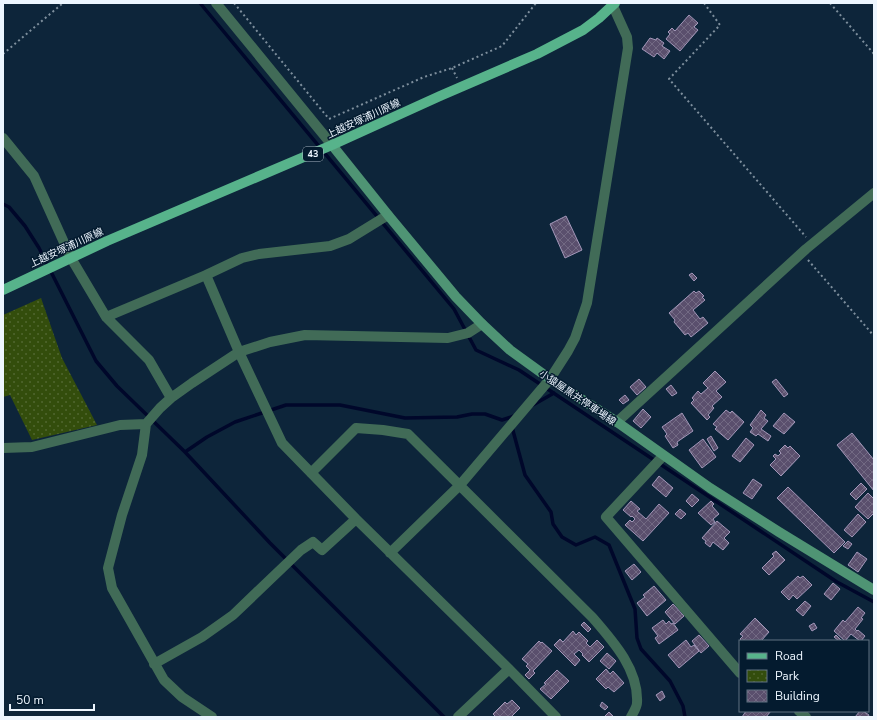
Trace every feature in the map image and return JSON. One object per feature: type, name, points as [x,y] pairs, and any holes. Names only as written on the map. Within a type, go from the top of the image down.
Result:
[{"type":"main road","name":"上越安塚浦川原線","points":[[3,290],[107,241],[332,146],[440,96],[537,54],[583,30],[614,4]]},
{"type":"main road","name":"小猿屋黒井停車場線","points":[[332,146],[456,297],[510,350],[550,379],[617,422],[663,456],[779,532],[874,590]]},
{"type":"street","points":[[216,3],[332,146]]},
{"type":"street","points":[[390,553],[460,485],[550,379],[575,338],[586,303],[628,48],[627,37],[614,4]]},
{"type":"street","points":[[3,138],[34,176],[71,258],[106,317],[149,360],[171,398]]},
{"type":"street","points":[[617,422],[812,244],[874,193]]},
{"type":"street","points":[[106,317],[206,275],[242,258],[260,254],[330,246],[349,239],[388,215]]},
{"type":"street","points":[[206,275],[239,352],[282,443],[356,519],[509,668],[556,717]]},
{"type":"street","points":[[212,717],[182,697],[164,680],[112,588],[108,568],[122,515],[142,455],[146,424],[171,398],[239,352],[270,342],[305,336],[448,338],[468,333],[482,324]]},
{"type":"street","points":[[3,448],[32,447],[120,425],[146,424]]},
{"type":"street","points":[[311,473],[356,428],[408,434],[593,618],[611,640],[624,659],[636,683],[637,704],[631,717]]},
{"type":"street","points":[[663,456],[606,517],[739,672]]},
{"type":"street","points":[[154,664],[202,637],[233,615],[301,550],[313,542],[322,550],[356,519]]},
{"type":"street","points":[[461,714],[509,668]]},
{"type":"path","points":[[3,54],[63,3]]},
{"type":"path","points":[[234,3],[329,119],[424,77],[452,68],[502,46],[536,3]]},
{"type":"path","points":[[704,3],[720,25],[669,79],[812,244]]},
{"type":"path","points":[[830,3],[874,54]]},
{"type":"path","points":[[802,253],[874,336]]},
{"type":"green space","points":[[41,298],[62,358],[97,425],[32,440],[10,395],[3,397],[3,315]]},
{"type":"building","points":[[689,15],[698,23],[694,27],[698,30],[680,51],[666,39],[670,34],[668,32],[672,28],[675,31]]},
{"type":"building","points":[[650,38],[656,40],[657,38],[664,43],[662,46],[670,51],[664,59],[657,53],[654,57],[642,49]]},
{"type":"building","points":[[566,216],[582,250],[565,258],[550,224]]},
{"type":"building","points":[[692,273],[697,278],[694,281],[689,275]]},
{"type":"building","points":[[694,291],[696,293],[699,291],[704,296],[702,297],[705,300],[693,310],[700,319],[703,317],[708,323],[691,337],[688,333],[685,335],[674,322],[675,320],[669,313]]},
{"type":"building","points":[[715,371],[726,382],[716,391],[722,397],[712,406],[714,408],[708,415],[710,417],[707,420],[691,403],[694,400],[692,398],[698,391],[701,394],[708,388],[703,383]]},
{"type":"building","points":[[639,379],[646,387],[637,395],[630,387]]},
{"type":"building","points":[[776,379],[788,394],[784,397],[772,382]]},
{"type":"building","points":[[671,385],[677,393],[672,396],[666,389]]},
{"type":"building","points":[[625,395],[629,400],[623,404],[619,400]]},
{"type":"building","points":[[643,409],[651,417],[641,428],[633,421]]},
{"type":"building","points":[[726,410],[730,413],[732,411],[744,422],[728,440],[715,429],[717,427],[713,424]]},
{"type":"building","points":[[761,410],[766,415],[764,418],[768,421],[761,429],[771,436],[768,441],[758,434],[756,436],[750,432],[753,428],[750,425]]},
{"type":"building","points":[[682,413],[693,431],[677,442],[678,445],[673,448],[665,436],[667,434],[662,427]]},
{"type":"building","points":[[784,413],[795,422],[784,434],[773,426]]},
{"type":"building","points":[[852,433],[874,460],[874,491],[837,445]]},
{"type":"building","points":[[711,436],[718,448],[714,451],[707,439]]},
{"type":"building","points":[[746,438],[754,445],[740,462],[732,456]]},
{"type":"building","points":[[703,439],[716,457],[702,468],[689,450]]},
{"type":"building","points":[[785,445],[788,448],[790,446],[800,456],[781,476],[770,465],[776,459],[773,456],[775,454],[778,456],[781,453],[779,451]]},
{"type":"building","points":[[659,476],[673,488],[666,497],[652,485]]},
{"type":"building","points":[[753,479],[762,485],[752,499],[743,493]]},
{"type":"building","points":[[861,483],[867,489],[856,500],[850,494]]},
{"type":"building","points":[[788,487],[845,542],[834,553],[777,498]]},
{"type":"building","points":[[868,493],[874,499],[874,513],[868,519],[855,507]]},
{"type":"building","points":[[692,494],[699,500],[692,507],[686,501]]},
{"type":"building","points":[[631,501],[640,509],[637,511],[646,519],[659,504],[669,513],[643,541],[625,525],[630,520],[632,522],[635,519],[623,510]]},
{"type":"building","points":[[711,501],[714,504],[712,506],[719,514],[713,519],[715,522],[711,525],[698,513]]},
{"type":"building","points":[[680,509],[686,514],[681,519],[675,514]]},
{"type":"building","points":[[858,514],[866,522],[852,537],[844,530]]},
{"type":"building","points":[[717,521],[730,532],[724,538],[729,543],[723,550],[713,542],[710,547],[702,538]]},
{"type":"building","points":[[848,541],[852,544],[848,549],[843,546]]},
{"type":"building","points":[[776,551],[785,560],[769,575],[762,568],[774,556],[772,554]]},
{"type":"building","points":[[857,552],[867,559],[858,572],[848,565]]},
{"type":"building","points":[[634,564],[641,572],[632,580],[625,571]]},
{"type":"building","points":[[798,576],[800,578],[803,576],[812,585],[797,599],[793,595],[789,600],[781,592]]},
{"type":"building","points":[[833,583],[840,589],[831,600],[824,594]]},
{"type":"building","points":[[654,586],[666,600],[647,616],[637,603],[645,597],[643,595]]},
{"type":"building","points":[[805,601],[811,606],[803,616],[796,610]]},
{"type":"building","points":[[673,604],[684,616],[675,624],[665,612]]},
{"type":"building","points":[[858,607],[865,613],[861,618],[863,619],[855,629],[865,636],[862,640],[859,640],[851,634],[846,640],[844,640],[834,631],[843,620],[845,622]]},
{"type":"building","points":[[755,618],[769,632],[762,640],[741,640],[740,639],[743,636],[740,634]]},
{"type":"building","points":[[663,620],[666,624],[669,621],[671,624],[673,623],[678,630],[659,644],[655,638],[658,636],[652,628]]},
{"type":"building","points":[[584,622],[591,629],[588,632],[581,625]]},
{"type":"building","points":[[814,623],[817,628],[812,631],[809,626]]},
{"type":"building","points":[[573,631],[576,635],[579,632],[588,641],[586,643],[590,647],[597,640],[604,647],[589,662],[579,650],[574,654],[580,660],[575,666],[554,645],[560,639],[563,642]]},
{"type":"building","points":[[699,635],[709,646],[701,653],[692,641]]},
{"type":"building","points":[[836,635],[841,640],[838,640],[834,637]]},
{"type":"building","points":[[686,640],[691,647],[694,645],[699,651],[679,668],[668,655]]},
{"type":"building","points":[[539,641],[552,651],[533,671],[535,673],[529,679],[525,675],[530,670],[526,666],[528,664],[522,659]]},
{"type":"building","points":[[607,653],[616,661],[609,669],[600,661]]},
{"type":"building","points":[[606,669],[610,674],[613,671],[624,683],[614,692],[608,687],[606,689],[596,679]]},
{"type":"building","points":[[557,670],[569,681],[551,699],[540,689]]},
{"type":"building","points":[[662,691],[665,697],[660,701],[656,695]]},
{"type":"building","points":[[512,700],[520,708],[511,717],[496,717],[493,714],[505,702],[507,704]]},
{"type":"building","points":[[602,702],[608,707],[605,710],[600,706]]},
{"type":"building","points":[[609,712],[614,717],[604,717]]},
{"type":"building","points":[[745,712],[770,712],[766,717],[742,717]]},
{"type":"building","points":[[859,712],[864,712],[869,715],[868,717],[855,717]]},
{"type":"waterway","points":[[200,3],[454,309],[476,350],[519,370],[837,582],[874,602]]},
{"type":"waterway","points":[[3,204],[9,207],[25,226],[39,248],[96,361],[117,386],[185,452],[270,543],[444,717]]},
{"type":"waterway","points":[[533,405],[554,393]]},
{"type":"waterway","points":[[185,452],[207,437],[235,422],[286,405],[340,405],[405,418],[457,417],[472,414],[485,414],[502,420],[514,416]]},
{"type":"waterway","points":[[512,427],[525,475],[551,512],[553,524],[562,537],[576,545],[595,537],[609,545],[635,609],[637,638],[641,649],[670,681],[683,706],[685,717]]}]
